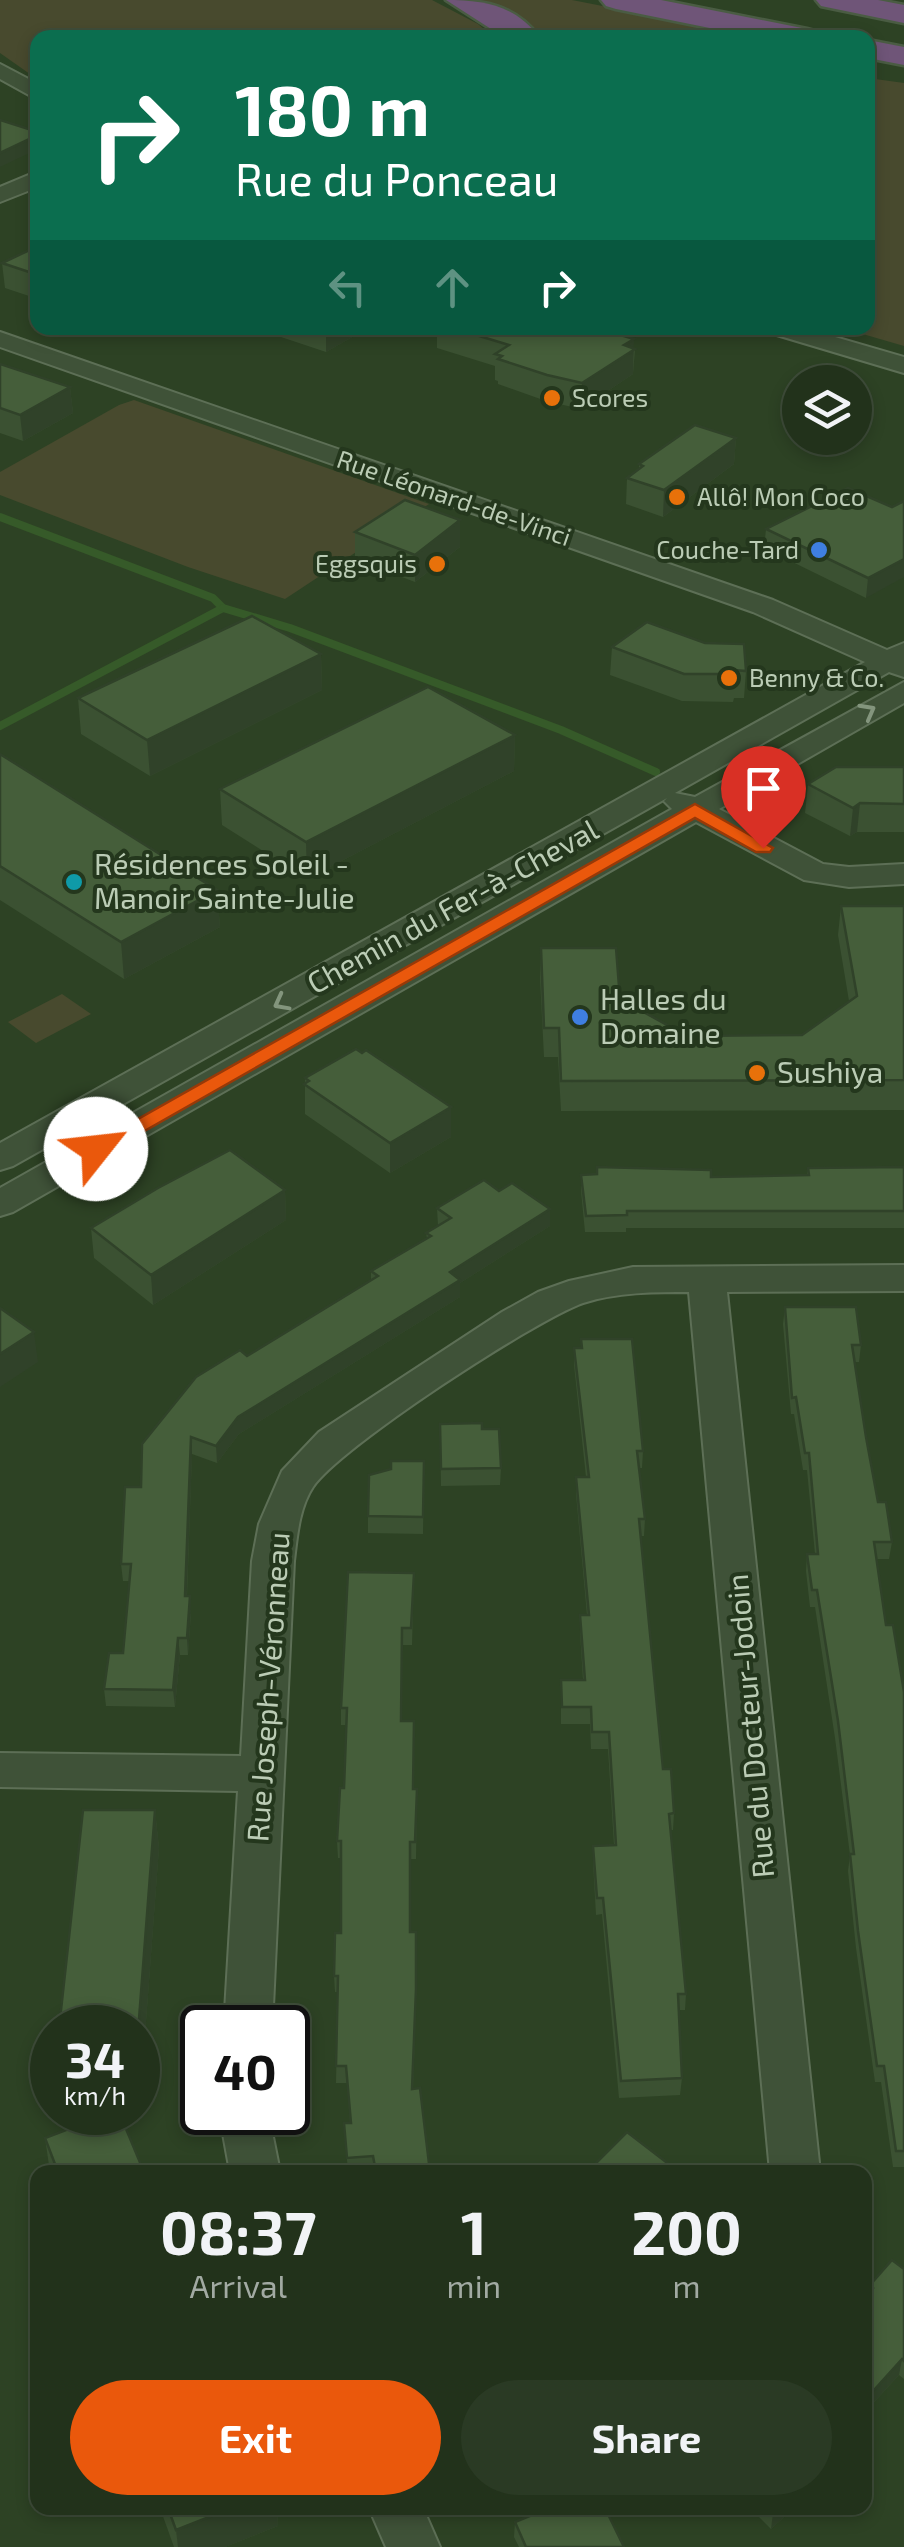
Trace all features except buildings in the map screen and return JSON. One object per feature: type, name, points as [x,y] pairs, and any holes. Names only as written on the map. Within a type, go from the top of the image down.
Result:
[{"type":"highway","points":[[461,0],[515,30]]},
{"type":"highway","points":[[616,0],[768,30]]},
{"type":"highway","points":[[831,0],[904,14]]},
{"type":"highway","points":[[875,50],[904,56]]},
{"type":"highway","points":[[875,72],[904,75]]},
{"type":"street","points":[[0,70],[30,89]]},
{"type":"street","points":[[0,196],[30,182]]},
{"type":"street","points":[[802,335],[904,365]]},
{"type":"street","name":"Rue Léonard-de-Vinci","points":[[0,340],[763,606],[899,661]]},
{"type":"street","name":"Chemin du Fer-à-Cheval","points":[[0,1158],[899,661]]},
{"type":"street","name":"Chemin du Fer-à-Cheval","points":[[0,1204],[904,690]]},
{"type":"street","points":[[660,791],[815,873],[904,874]]},
{"type":"street","points":[[553,892],[544,884],[546,876],[603,840],[617,815]]},
{"type":"street","name":"Rue Joseph-Véronneau","points":[[249,2005],[274,1561],[280,1513],[294,1481],[306,1466],[358,1425],[551,1301],[609,1283],[904,1278]]},
{"type":"street","name":"Rue du Docteur-Jodoin","points":[[708,1280],[794,2165]]},
{"type":"street","points":[[0,1770],[262,1774]]},
{"type":"street","points":[[248,2135],[254,2165]]},
{"type":"street","points":[[399,2515],[413,2547]]},
{"type":"green space","points":[[0,0],[432,0],[485,30],[30,30],[30,74],[0,53]]},
{"type":"green space","points":[[479,0],[572,0],[724,30],[531,30]]},
{"type":"green space","points":[[875,79],[904,83],[904,346],[866,335],[875,335]]},
{"type":"green space","points":[[134,400],[429,504],[285,599],[188,567],[0,495],[0,472]]},
{"type":"green space","points":[[62,994],[91,1014],[36,1043],[8,1022]]},
{"type":"waterway","points":[[0,517],[213,598],[223,608]]},
{"type":"waterway","points":[[0,726],[223,608]]},
{"type":"waterway","points":[[223,608],[290,628],[561,730],[656,772]]},
{"type":"place","name":"Scores","points":[[552,398]]},
{"type":"place","name":"Allô! Mon Coco","points":[[677,497]]},
{"type":"place","name":"Couche-Tard","points":[[819,550]]},
{"type":"place","name":"Eggsquis","points":[[437,564]]},
{"type":"place","name":"Benny & Co.","points":[[729,678]]},
{"type":"place","name":"Résidences Soleil - Manoir Sainte-Julie","points":[[74,882]]},
{"type":"place","name":"Halles du Domaine","points":[[580,1017]]},
{"type":"place","name":"Sushiya","points":[[757,1073]]},
{"type":"route","points":[[96,1149],[695,810],[763,848]]}]
